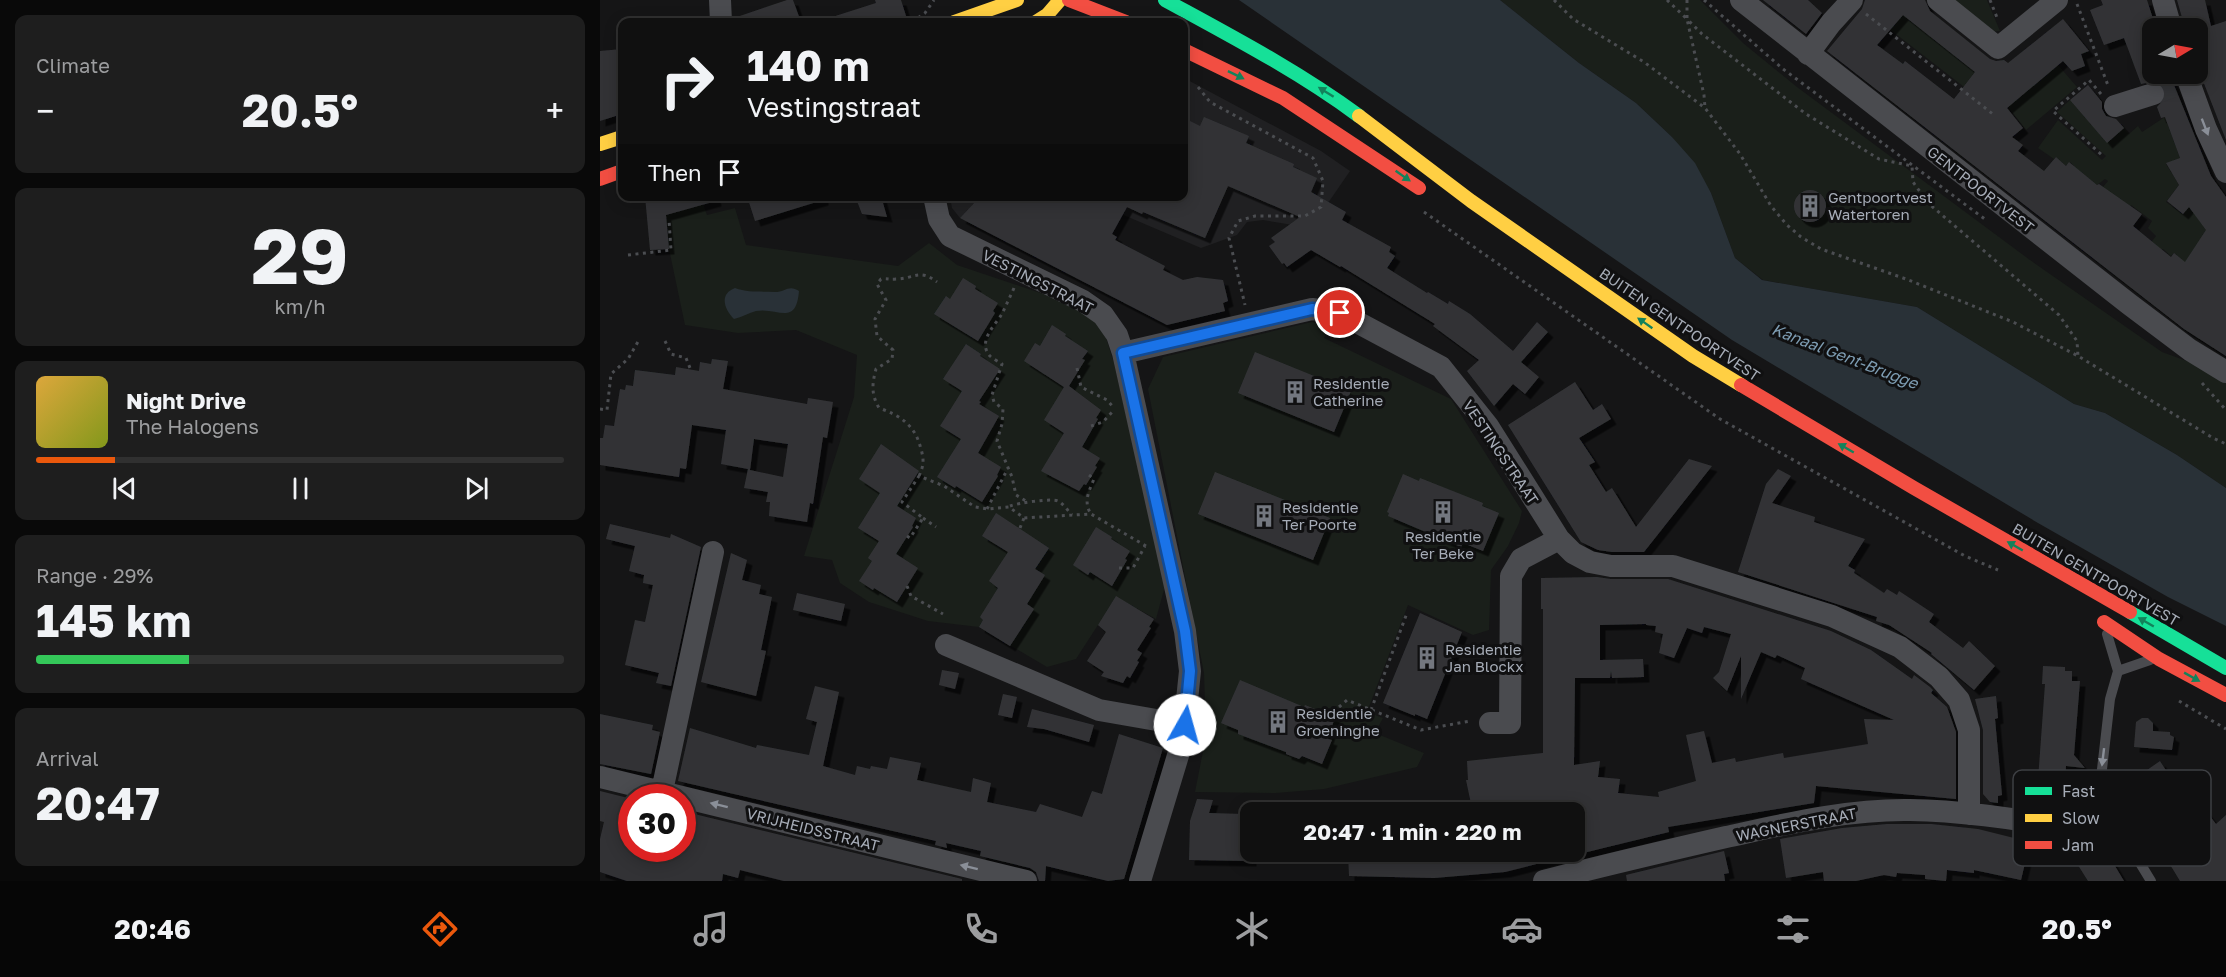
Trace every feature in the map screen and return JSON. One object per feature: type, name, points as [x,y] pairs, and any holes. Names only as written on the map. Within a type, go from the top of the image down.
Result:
[{"type":"main road","points":[[965,18],[1017,0]]},
{"type":"main road","points":[[1042,18],[1060,0]]},
{"type":"main road","points":[[1069,0],[1116,18]]},
{"type":"main road","name":"BUITEN GENTPOORTVEST","points":[[1165,0],[1261,52],[1333,97],[1471,201],[1693,356],[2226,668]]},
{"type":"main road","points":[[1188,52],[1282,98],[1340,134],[1426,193]]},
{"type":"main road","points":[[600,144],[618,138]]},
{"type":"main road","points":[[600,179],[618,172]]},
{"type":"main road","points":[[2095,616],[2158,658],[2226,695]]},
{"type":"street","points":[[720,0],[721,18]]},
{"type":"street","name":"GENTPOORTVEST","points":[[1741,0],[2146,317],[2190,350],[2226,372]]},
{"type":"street","points":[[1938,0],[1998,48],[2057,0]]},
{"type":"street","points":[[2163,0],[2168,18]]},
{"type":"street","points":[[1808,54],[1831,22],[1851,1]]},
{"type":"street","points":[[2186,84],[2226,172]]},
{"type":"street","points":[[2115,106],[2152,94]]},
{"type":"street","name":"VESTINGSTRAAT","points":[[935,201],[939,219],[950,236],[1083,301],[1103,315],[1117,335],[1123,353],[1312,309],[1340,313],[1441,367],[1488,426],[1559,539],[1573,554],[1590,562],[1611,566],[1673,567],[1832,616],[1900,647],[1939,677],[1959,700],[1969,730],[1970,814]]},
{"type":"street","points":[[1123,353],[1137,418],[1155,547],[1185,631],[1190,671],[1183,740],[1140,881]]},
{"type":"street","points":[[1490,723],[1510,723],[1511,576],[1521,559],[1559,539]]},
{"type":"street","points":[[663,784],[713,552]]},
{"type":"street","points":[[946,645],[1099,710],[1185,725]]},
{"type":"street","name":"VRIJHEIDSSTRAAT","points":[[600,777],[631,784]]},
{"type":"street","name":"VRIJHEIDSSTRAAT","points":[[696,799],[1026,881]]},
{"type":"street","name":"WAGNERSTRAAT","points":[[1544,881],[1599,866],[1806,819],[1910,810],[2013,820]]},
{"type":"lane","points":[[2095,616],[2109,638],[2118,671],[2110,699],[2102,770]]},
{"type":"lane","points":[[2118,671],[2158,658],[2197,651]]},
{"type":"lane","points":[[2142,866],[2151,881]]},
{"type":"path","points":[[918,18],[925,13],[934,0]]},
{"type":"path","points":[[1554,0],[1573,19],[1644,62],[1705,108],[1740,154],[1771,206],[1801,237],[1821,249],[1906,279],[2013,322],[2078,356],[2226,444]]},
{"type":"path","points":[[1667,0],[1710,41],[1806,114],[1879,159],[1912,166],[1913,182],[1928,203],[2059,315],[2077,340],[2078,356]]},
{"type":"path","points":[[1687,0],[1687,19],[1705,108]]},
{"type":"path","points":[[1709,4],[1712,0]]},
{"type":"path","points":[[2075,0],[2115,106]]},
{"type":"path","points":[[1851,1],[1994,115]]},
{"type":"path","points":[[2104,157],[2053,111],[2089,80],[2111,106],[2115,106]]},
{"type":"path","points":[[1197,85],[1210,102],[1313,158],[1323,181],[1321,207],[1305,216],[1255,216],[1238,221],[1229,238],[1249,325]]},
{"type":"path","points":[[1416,207],[1720,419],[1965,556],[1998,570]]},
{"type":"path","points":[[628,255],[671,250],[669,219]]},
{"type":"path","points":[[1023,272],[986,340],[990,356],[1002,364],[992,395],[994,402],[1003,409],[997,441],[1016,495],[1035,503],[1051,499],[1060,501],[1072,515]]},
{"type":"path","points":[[936,527],[902,502],[924,464],[914,429],[899,415],[879,408],[873,398],[872,384],[876,369],[892,359],[893,350],[877,336],[875,319],[886,300],[877,284],[881,279],[894,280],[915,275],[927,275],[937,282]]},
{"type":"path","points":[[600,409],[607,410],[611,374],[628,359],[639,340]]},
{"type":"path","points":[[665,341],[671,354],[686,358],[690,368]]},
{"type":"path","points":[[1077,368],[1081,387],[1107,400],[1115,409],[1137,418]]},
{"type":"path","points":[[1090,426],[1103,422],[1115,409]]},
{"type":"path","points":[[987,508],[1008,467]]},
{"type":"path","points":[[1089,475],[1094,478],[1086,497],[1091,514]]},
{"type":"path","points":[[919,476],[944,486],[975,507],[1009,507],[1026,501]]},
{"type":"path","points":[[1009,507],[1024,518],[1091,514],[1155,547],[1133,568],[1119,568]]},
{"type":"path","points":[[907,536],[910,538],[923,518]]},
{"type":"path","points":[[1020,528],[1024,518]]},
{"type":"path","points":[[907,586],[911,596],[943,614]]},
{"type":"path","points":[[1371,710],[1407,612]]},
{"type":"path","points":[[2176,699],[2226,729]]},
{"type":"path","points":[[1339,707],[1347,700],[1421,730],[1465,720],[1490,723]]},
{"type":"shaded area","points":[[1500,0],[1700,0],[1743,43],[1797,87],[2030,260],[2162,352],[2203,367],[2226,382],[2226,488],[2177,455],[2105,413],[2074,404],[1917,307],[1763,280],[1735,258],[1711,193],[1672,137],[1636,103],[1579,63]]},
{"type":"shaded area","points":[[1885,0],[2013,102],[2058,65],[2077,87],[2026,130],[2008,107],[1999,114],[1870,14]]},
{"type":"shaded area","points":[[1948,0],[1987,0],[2000,31],[1988,32]]},
{"type":"shaded area","points":[[1188,80],[1321,151],[1350,171],[1317,219],[1299,226],[1263,220],[1247,222],[1237,235],[1201,248],[1100,205],[1137,201],[1188,201]]},
{"type":"shaded area","points":[[2070,100],[2124,128],[2129,134],[2138,126],[2142,132],[2165,117],[2180,158],[2166,164],[2179,185],[2166,202],[2183,214],[2188,208],[2186,197],[2215,244],[2186,267],[2174,253],[2171,256],[2163,249],[2156,256],[2146,249],[2156,236],[2148,228],[2152,221],[2131,205],[2125,212],[2103,187],[2108,181],[2105,179],[2097,185],[2072,168],[2074,166],[2070,162],[2066,166],[2056,157],[2054,159],[2038,148],[2058,120],[2102,160],[2106,156],[2057,112]]},
{"type":"shaded area","points":[[951,201],[978,201],[960,218],[952,208]]},
{"type":"shaded area","points":[[703,204],[707,215],[735,208],[746,245],[898,266],[929,243],[957,265],[1061,300],[1101,322],[1114,363],[1165,586],[1156,619],[1116,597],[1076,659],[1047,667],[979,627],[928,621],[869,602],[840,583],[832,560],[804,556],[854,397],[857,355],[796,330],[738,333],[685,325],[669,249],[666,215]]},
{"type":"shaded area","points":[[1312,322],[1330,326],[1324,338],[1451,399],[1522,511],[1508,546],[1491,570],[1489,630],[1473,635],[1408,605],[1367,712],[1383,718],[1375,733],[1424,753],[1417,767],[1324,789],[1276,793],[1195,792],[1206,736],[1204,673],[1148,389],[1163,357]]},
{"type":"water","name":"Kanaal Gent-Brugge","points":[[1239,0],[1500,0],[1579,63],[1636,103],[1672,137],[1695,163],[1711,193],[1735,258],[1762,280],[1917,307],[2074,404],[2105,413],[2177,455],[2226,488],[2226,626],[2168,597],[2038,523],[1732,340]]},
{"type":"water","points":[[735,288],[755,292],[778,292],[790,288],[799,291],[794,309],[790,312],[756,311],[734,319],[728,311],[725,298]]},
{"type":"building","points":[[793,0],[800,18],[734,18]]},
{"type":"building","points":[[875,0],[901,0],[906,16],[899,18],[829,18],[876,3]]},
{"type":"building","points":[[1763,0],[1808,0],[1822,13],[1806,34]]},
{"type":"building","points":[[1865,0],[1925,0],[1930,11],[1990,59],[2004,60],[2008,63],[2063,19],[2089,51],[2081,54],[2085,66],[2072,71],[2063,61],[2007,108],[2023,128],[2012,137],[2023,145],[2018,151],[2044,171],[2056,157],[2066,166],[2069,162],[2097,185],[2099,184],[2142,214],[2133,226],[2171,257],[2174,253],[2185,262],[2206,230],[2189,207],[2183,214],[2167,201],[2179,185],[2166,163],[2180,158],[2165,117],[2161,118],[2157,107],[2166,97],[2166,89],[2160,84],[2174,84],[2211,176],[2226,197],[2226,356],[2184,329],[1827,51],[1862,9]],"holes":[[[1903,15],[1975,72],[1954,99],[1905,61],[1903,64],[1877,45]]]},
{"type":"building","points":[[2101,0],[2147,0],[2153,18],[2142,18],[2141,84],[2124,38],[2104,45],[2090,10],[2103,5]]},
{"type":"building","points":[[2177,0],[2205,0],[2211,26],[2226,21],[2226,140],[2204,84],[2208,84],[2208,18],[2182,18]]},
{"type":"building","points":[[618,49],[618,115],[600,121],[600,51]]},
{"type":"building","points":[[2088,85],[2102,102],[2102,109],[2106,116],[2116,119],[2124,128],[2107,143],[2070,100]]},
{"type":"building","points":[[1204,117],[1249,136],[1246,143],[1294,164],[1293,167],[1317,178],[1311,192],[1346,212],[1342,220],[1391,247],[1389,252],[1395,256],[1387,268],[1427,293],[1448,304],[1449,301],[1470,314],[1513,351],[1537,322],[1548,332],[1521,362],[1539,377],[1525,394],[1513,384],[1494,406],[1467,371],[1479,360],[1433,326],[1435,324],[1311,250],[1287,267],[1284,263],[1282,264],[1269,246],[1275,242],[1271,238],[1300,217],[1228,186],[1205,238],[1127,207],[1112,234],[1117,237],[1115,240],[1165,266],[1163,270],[1183,280],[1197,277],[1223,280],[1228,301],[1223,303],[1225,311],[1167,325],[960,218],[976,201],[1188,201],[1188,120],[1200,126]]},
{"type":"building","name":"Gentpoortvest Watertoren","points":[[1810,190],[1821,195],[1826,206],[1821,217],[1810,222],[1799,217],[1794,206],[1799,195]]},
{"type":"building","points":[[645,201],[716,201],[666,215],[669,249],[650,250]]},
{"type":"building","points":[[749,201],[820,201],[755,221]]},
{"type":"building","points":[[857,201],[882,201],[887,217],[862,214]]},
{"type":"building","points":[[963,278],[976,286],[975,289],[998,303],[993,311],[995,313],[978,341],[934,314],[946,296],[950,299]]},
{"type":"building","points":[[1052,325],[1088,351],[1069,386],[1101,410],[1082,447],[1100,458],[1086,485],[1084,484],[1079,491],[1041,471],[1064,433],[1044,420],[1064,387],[1024,361],[1035,343],[1040,346]]},
{"type":"building","points":[[966,344],[1000,369],[979,401],[981,402],[979,404],[999,416],[978,453],[1001,467],[982,502],[937,477],[961,439],[940,426],[962,391],[943,379]]},
{"type":"building","name":"Residentie Catherine","points":[[1255,352],[1351,391],[1334,432],[1238,393]]},
{"type":"building","points":[[712,359],[728,361],[723,389],[807,404],[808,398],[833,402],[827,438],[823,437],[813,504],[810,503],[807,522],[769,516],[770,502],[766,502],[768,492],[744,488],[748,469],[721,464],[726,430],[692,425],[686,469],[680,468],[679,477],[600,465],[600,438],[603,438],[605,425],[614,426],[620,389],[625,390],[626,385],[633,386],[635,370],[675,375],[676,367],[699,371],[700,362],[711,364]],"holes":[[[754,439],[788,444],[783,477],[750,470]]]},
{"type":"building","points":[[1575,382],[1593,410],[1602,404],[1611,419],[1579,438],[1595,462],[1589,465],[1606,492],[1612,488],[1636,527],[1689,459],[1712,466],[1644,552],[1598,550],[1581,542],[1508,425]]},
{"type":"building","points":[[881,444],[919,471],[897,506],[916,518],[896,554],[918,568],[897,602],[859,581],[872,561],[868,558],[879,541],[858,528],[880,493],[859,479]]},
{"type":"building","points":[[1778,469],[1791,476],[1772,503],[1815,517],[1814,522],[1865,539],[1848,566],[1855,570],[1854,573],[1884,593],[1887,589],[1897,595],[1899,591],[1934,614],[1929,622],[1963,648],[1969,641],[1995,666],[1974,690],[1932,653],[1889,625],[1876,621],[1877,617],[1738,572],[1766,484]]},
{"type":"building","name":"Residentie Ter Poorte","points":[[1215,472],[1330,518],[1313,560],[1198,514]]},
{"type":"building","name":"Residentie Ter Beke","points":[[1403,474],[1419,481],[1420,478],[1483,503],[1482,506],[1499,513],[1483,551],[1463,543],[1461,547],[1388,516],[1387,512]]},
{"type":"building","points":[[996,513],[1049,548],[1035,569],[1045,575],[1027,604],[1034,609],[1010,646],[979,627],[983,620],[980,617],[998,588],[989,581],[1008,552],[982,536]]},
{"type":"building","points":[[610,524],[670,538],[671,534],[701,547],[671,686],[656,683],[659,673],[625,665],[635,620],[645,622],[653,585],[643,583],[644,575],[629,571],[635,546],[606,539]]},
{"type":"building","points":[[1096,527],[1130,551],[1112,586],[1090,572],[1088,575],[1073,565]]},
{"type":"building","points":[[731,553],[747,560],[742,580],[761,585],[759,594],[772,597],[761,650],[766,651],[756,696],[701,682]]},
{"type":"building","points":[[1541,578],[1668,579],[1831,631],[1871,650],[1912,679],[1914,675],[1930,687],[1933,690],[1931,693],[1947,707],[1956,732],[1956,799],[1816,786],[1814,803],[1668,827],[1669,832],[1585,853],[1585,802],[1471,802],[1466,780],[1468,780],[1467,761],[1543,753],[1543,609],[1541,609]],"holes":[[[1646,624],[1656,626],[1655,632],[1663,634],[1659,653],[1674,658],[1687,628],[1702,633],[1704,627],[1731,634],[1719,672],[1713,678],[1727,691],[1741,656],[1741,699],[1761,652],[1775,658],[1777,655],[1805,668],[1801,679],[1894,720],[1864,719],[1868,744],[1784,758],[1783,753],[1736,762],[1735,758],[1712,763],[1704,731],[1686,735],[1696,781],[1658,792],[1659,797],[1618,793],[1620,779],[1598,777],[1600,761],[1574,765],[1575,678],[1610,678],[1611,671],[1612,678],[1644,677],[1643,659],[1600,660],[1600,625]]]},
{"type":"building","points":[[797,593],[845,604],[841,621],[793,610]]},
{"type":"building","points":[[1116,596],[1154,619],[1137,650],[1142,653],[1137,661],[1139,662],[1130,678],[1127,676],[1123,683],[1101,676],[1104,672],[1087,661],[1106,632],[1098,625]]},
{"type":"building","name":"Residentie Jan Blockx","points":[[1420,613],[1462,632],[1427,719],[1383,703]]},
{"type":"building","points":[[2043,666],[2065,667],[2065,671],[2072,671],[2072,681],[2080,681],[2074,755],[2085,768],[2066,766],[2066,770],[2039,770],[2045,684],[2042,684]]},
{"type":"building","points":[[942,670],[959,673],[955,689],[939,685]]},
{"type":"building","name":"Residentie Groeninghe","points":[[1240,680],[1304,707],[1305,705],[1335,717],[1328,739],[1332,740],[1322,764],[1302,756],[1299,759],[1286,754],[1286,752],[1238,734],[1238,730],[1221,723]]},
{"type":"building","points":[[815,686],[839,692],[823,766],[855,775],[857,766],[887,769],[890,757],[921,763],[917,780],[971,792],[973,778],[991,783],[987,802],[1036,812],[1040,804],[1082,817],[1092,791],[1102,794],[1119,734],[1163,748],[1124,879],[1108,881],[1046,866],[1045,881],[1039,881],[1036,872],[1030,868],[980,856],[981,851],[946,843],[947,848],[935,845],[936,841],[678,781],[690,728],[756,748],[757,745],[809,755],[817,722],[806,719]]},
{"type":"building","points":[[1003,694],[1017,697],[1012,718],[998,715]]},
{"type":"building","points":[[1996,696],[1998,718],[1995,719],[2002,795],[1998,796],[1998,803],[1990,802],[1983,794],[1983,730],[1975,699]]},
{"type":"building","points":[[1032,709],[1094,725],[1089,742],[1044,729],[1027,727]]},
{"type":"building","points":[[600,714],[653,725],[652,730],[660,732],[651,774],[600,764]]},
{"type":"building","points":[[2142,718],[2148,718],[2153,723],[2153,731],[2170,732],[2170,735],[2174,737],[2172,750],[2134,747],[2136,722]]},
{"type":"building","points":[[2160,761],[2166,770],[2147,770]]},
{"type":"building","points":[[600,791],[618,796],[618,862],[696,862],[696,814],[962,879],[962,881],[784,881],[740,870],[738,878],[723,874],[722,881],[627,881],[600,872],[600,839],[604,822],[600,821]]},
{"type":"building","points":[[1197,799],[1213,800],[1209,813],[1240,814],[1240,861],[1189,860],[1190,821]]},
{"type":"building","points":[[2226,815],[2226,881],[2180,881],[2171,866],[2211,866],[2211,817],[2216,824]]},
{"type":"building","points":[[1887,824],[1931,824],[1978,829],[2013,838],[2013,866],[2024,866],[2021,880],[1974,870],[1974,873],[1947,870],[1946,881],[1925,879],[1925,875],[1897,873],[1896,877],[1884,875],[1856,881],[1824,881],[1823,872],[1786,878],[1780,839],[1842,828]]},
{"type":"building","points":[[1724,851],[1729,873],[1724,874],[1725,881],[1627,881],[1626,875]]},
{"type":"building","points":[[1348,862],[1544,862],[1505,872],[1434,878],[1349,876]]},
{"type":"building","points":[[2079,866],[2115,866],[2124,881],[2088,881]]},
{"type":"tunnel","points":[[2153,94],[2177,85]]},
{"type":"traffic: fast","points":[[1165,0],[1288,69],[1359,116]]},
{"type":"traffic: fast","points":[[2130,612],[2226,668]]},
{"type":"traffic: slow","points":[[965,18],[1017,0]]},
{"type":"traffic: slow","points":[[1042,18],[1060,0]]},
{"type":"traffic: slow","points":[[1359,116],[1471,201],[1693,356],[1741,385]]},
{"type":"traffic: slow","points":[[600,144],[618,138]]},
{"type":"traffic: jam","points":[[1069,0],[1116,18]]},
{"type":"traffic: jam","points":[[1188,52],[1283,98],[1419,188]]},
{"type":"traffic: jam","points":[[600,179],[618,172]]},
{"type":"traffic: jam","points":[[1741,385],[2130,612]]},
{"type":"traffic: jam","points":[[2104,622],[2159,659],[2226,695]]},
{"type":"place","name":"Gentpoortvest Watertoren","points":[[1810,206]]},
{"type":"place","name":"Residentie Catherine","points":[[1295,392]]},
{"type":"place","name":"Residentie Ter Beke","points":[[1443,512]]},
{"type":"place","name":"Residentie Ter Poorte","points":[[1264,516]]},
{"type":"place","name":"Residentie Jan Blockx","points":[[1427,658]]},
{"type":"place","name":"Residentie Groeninghe","points":[[1278,722]]},
{"type":"route","points":[[1185,725],[1190,671],[1185,631],[1123,353],[1312,309],[1340,313]]}]
